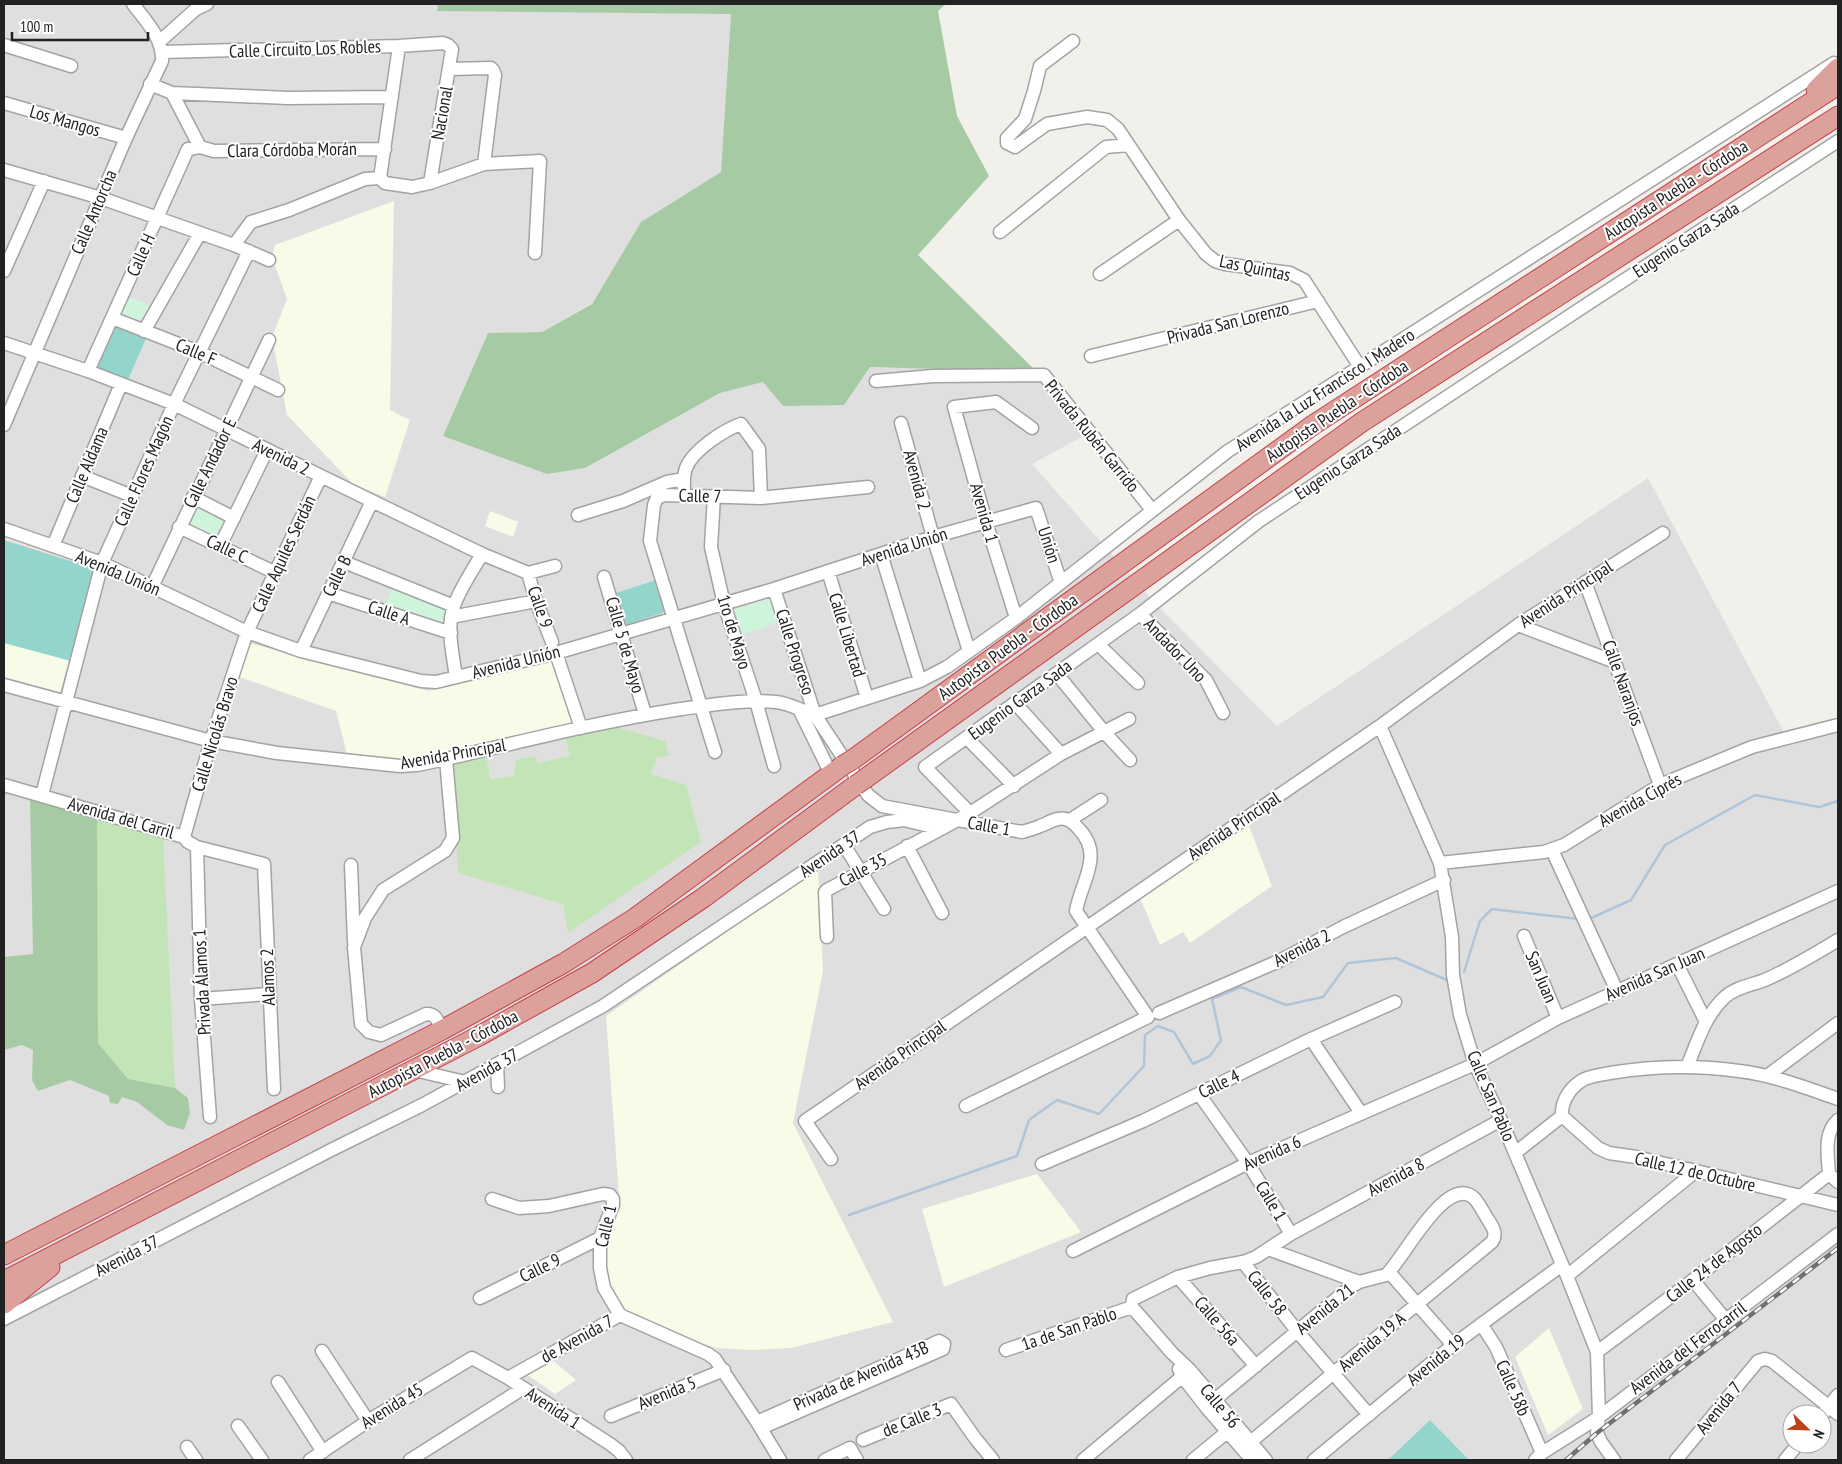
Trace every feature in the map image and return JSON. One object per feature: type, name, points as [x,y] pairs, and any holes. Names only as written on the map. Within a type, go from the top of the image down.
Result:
[{"type":"highway","points":[[1788,117],[1838,68]]},
{"type":"highway","name":"Autopista Puebla - Córdoba","points":[[4,1255],[442,1030],[546,973],[621,927],[1313,425],[1838,85]]},
{"type":"highway","name":"Autopista Puebla - Córdoba","points":[[4,1281],[414,1070],[592,973],[703,898],[861,782],[1362,422],[1838,116]]},
{"type":"highway","points":[[4,1304],[88,1237]]},
{"type":"street","points":[[133,4],[155,33],[161,47],[196,9],[207,4]]},
{"type":"street","points":[[1000,232],[1106,147],[1128,145],[1118,129],[1107,120],[1087,117],[1047,124],[1015,147],[1007,143],[1007,138],[1025,119],[1040,66],[1073,41]]},
{"type":"street","name":"Calle Circuito Los Robles","points":[[161,47],[180,53],[443,43],[448,45]]},
{"type":"street","points":[[4,45],[71,66]]},
{"type":"street","name":"Nacional","points":[[430,183],[450,69],[452,50],[448,45]]},
{"type":"street","points":[[380,178],[398,46]]},
{"type":"street","name":"Calle Antorcha","points":[[4,425],[126,138],[162,61],[161,47]]},
{"type":"street","name":"Avenida la Luz Francisco I Madero","points":[[815,715],[920,681],[947,667],[1016,618],[1228,451],[1838,60]]},
{"type":"street","points":[[450,69],[491,68],[495,75],[484,164]]},
{"type":"street","points":[[150,84],[172,93],[288,98],[392,97]]},
{"type":"street","points":[[172,93],[200,147]]},
{"type":"street","name":"Los Mangos","points":[[4,103],[126,138]]},
{"type":"street","name":"Eugenio Garza Sada","points":[[970,813],[925,767],[1140,614],[1259,521],[1838,141]]},
{"type":"street","name":"Las Quintas","points":[[1128,145],[1179,220],[1206,254],[1215,261],[1225,264],[1290,273],[1304,280],[1360,367]]},
{"type":"street","name":"Clara Córdoba Morán","points":[[200,147],[214,151],[385,149]]},
{"type":"street","name":"Calle H","points":[[88,371],[188,149],[200,147]]},
{"type":"street","points":[[234,244],[251,222],[289,210],[365,179],[380,178],[385,183],[412,187],[430,183],[484,164],[540,161],[535,253]]},
{"type":"street","points":[[4,170],[101,198],[234,244],[269,260]]},
{"type":"street","points":[[4,271],[8,248],[44,181]]},
{"type":"street","points":[[1100,274],[1179,220]]},
{"type":"street","points":[[144,330],[200,233]]},
{"type":"street","name":"Calle Flores Magón","points":[[42,795],[102,563],[174,404],[249,251]]},
{"type":"street","name":"Privada San Lorenzo","points":[[1091,356],[1318,301]]},
{"type":"street","name":"Calle F","points":[[112,318],[199,352],[278,390]]},
{"type":"street","name":"Calle Andador E","points":[[152,587],[269,340]]},
{"type":"street","name":"Avenida 2","points":[[4,343],[88,371],[174,404],[482,554],[528,573]]},
{"type":"street","name":"Privada Rubén Garrido","points":[[876,381],[933,376],[1044,375],[1152,510]]},
{"type":"street","name":"Calle Aldama","points":[[53,546],[121,384]]},
{"type":"street","name":"Avenida 1","points":[[1016,618],[986,522],[954,407],[996,402],[1032,428]]},
{"type":"street","name":"Avenida 2","points":[[901,423],[933,537],[969,651]]},
{"type":"street","points":[[684,496],[685,468],[698,451],[732,427],[741,424],[759,449],[761,498]]},
{"type":"street","points":[[220,546],[266,450]]},
{"type":"street","points":[[82,476],[132,496]]},
{"type":"street","name":"Calle Aquiles Serdán","points":[[247,632],[321,476]]},
{"type":"street","points":[[578,515],[623,501],[667,482],[684,479]]},
{"type":"street","name":"Calle 7","points":[[673,618],[650,541],[654,505],[657,498],[664,495],[761,498],[868,487]]},
{"type":"street","name":"1ro de Mayo","points":[[714,496],[711,547],[724,604],[756,701],[774,766]]},
{"type":"street","points":[[193,497],[234,518]]},
{"type":"street","name":"Calle B","points":[[301,651],[372,501]]},
{"type":"street","name":"Avenida Unión","points":[[4,530],[102,563],[247,632],[301,651],[421,681],[436,682],[554,648],[622,633],[724,604],[933,537],[1036,508]]},
{"type":"street","name":"Unión","points":[[1036,508],[1061,583]]},
{"type":"street","name":"Calle C","points":[[179,527],[274,572]]},
{"type":"street","name":"Avenida Principal","points":[[831,1158],[805,1121],[1380,726],[1518,625],[1663,533]]},
{"type":"street","points":[[456,677],[451,633],[453,611],[482,554]]},
{"type":"street","points":[[881,554],[920,681]]},
{"type":"street","points":[[344,562],[453,611],[536,600]]},
{"type":"street","points":[[528,573],[555,566]]},
{"type":"street","name":"Calle Libertad","points":[[828,572],[867,698]]},
{"type":"street","name":"Calle 9","points":[[528,573],[581,728]]},
{"type":"street","name":"Calle 5 de Mayo","points":[[604,577],[645,714]]},
{"type":"street","name":"Calle Naranjos","points":[[1585,582],[1660,785]]},
{"type":"street","name":"Calle Progreso","points":[[774,589],[815,715]]},
{"type":"street","name":"Calle A","points":[[328,593],[451,633]]},
{"type":"street","name":"Andador Uno","points":[[1140,614],[1206,680],[1223,713]]},
{"type":"street","points":[[673,618],[715,752]]},
{"type":"street","points":[[1518,625],[1615,662]]},
{"type":"street","name":"Calle Nicolás Bravo","points":[[184,836],[211,741],[247,632]]},
{"type":"street","points":[[1098,644],[1138,683]]},
{"type":"street","points":[[1056,674],[1130,760]]},
{"type":"street","name":"Avenida Principal","points":[[4,685],[211,741],[277,753],[386,765],[416,765],[645,714],[700,706],[756,701],[788,704],[800,711],[815,715]]},
{"type":"street","points":[[1015,704],[1061,754]]},
{"type":"street","points":[[800,711],[842,767]]},
{"type":"street","name":"Calle 1","points":[[815,715],[868,795],[882,806],[1022,832],[1064,820],[1101,800]]},
{"type":"street","points":[[941,829],[1014,786],[1061,754],[1105,733],[1129,718]]},
{"type":"street","name":"Avenida Ciprés","points":[[1440,863],[1552,850],[1660,785],[1752,747],[1838,725]]},
{"type":"street","name":"Calle San Pablo","points":[[1380,726],[1440,863],[1452,937],[1453,975],[1460,1014],[1475,1064],[1565,1270],[1597,1352],[1599,1416],[1597,1433],[1614,1460]]},
{"type":"street","points":[[967,738],[1014,786]]},
{"type":"street","points":[[354,947],[365,918],[382,890],[445,851],[450,845],[453,838],[446,759]]},
{"type":"street","name":"Avenida del Carril","points":[[4,785],[184,836],[188,842],[197,847],[264,864]]},
{"type":"street","name":"Avenida 37","points":[[4,1319],[465,1082],[603,1006],[870,827],[904,820],[941,829]]},
{"type":"street","points":[[1064,820],[1085,834],[1090,848],[1092,865],[1076,911],[1086,927],[1154,1015]]},
{"type":"street","name":"Calle 35","points":[[827,937],[825,892],[860,871],[941,829]]},
{"type":"street","points":[[844,845],[884,909]]},
{"type":"street","points":[[907,846],[942,913]]},
{"type":"street","name":"Privada Álamos 1","points":[[197,847],[202,999],[210,1117]]},
{"type":"street","points":[[1552,850],[1617,991]]},
{"type":"street","name":"Alamos 2","points":[[264,864],[268,994],[274,1089]]},
{"type":"street","points":[[351,865],[354,947],[361,1024],[369,1032],[381,1035],[426,1014],[431,1014],[442,1030]]},
{"type":"street","name":"Avenida 2","points":[[966,1106],[1154,1015],[1279,961],[1343,927],[1444,880]]},
{"type":"street","name":"Avenida San Juan","points":[[1475,1064],[1558,1018],[1838,891]]},
{"type":"street","name":"San Juan","points":[[1524,936],[1558,1018]]},
{"type":"street","points":[[1687,1067],[1706,1022],[1726,996],[1739,988],[1765,980],[1838,940]]},
{"type":"street","points":[[1677,964],[1706,1022]]},
{"type":"street","points":[[202,999],[268,994]]},
{"type":"street","name":"Calle 4","points":[[1042,1164],[1143,1121],[1312,1039],[1395,1002]]},
{"type":"street","points":[[1768,1076],[1838,1023]]},
{"type":"street","points":[[1312,1039],[1361,1113]]},
{"type":"street","points":[[497,1064],[498,1087]]},
{"type":"street","name":"Avenida 6","points":[[1073,1251],[1248,1163],[1475,1064]]},
{"type":"street","points":[[1515,1153],[1562,1116],[1568,1092],[1582,1080],[1629,1070],[1687,1067],[1740,1071],[1768,1076],[1838,1099]]},
{"type":"street","points":[[414,1070],[465,1082]]},
{"type":"street","name":"Calle 1","points":[[1199,1094],[1248,1163],[1290,1234]]},
{"type":"street","name":"Calle 12 de Octubre","points":[[1562,1116],[1598,1148],[1609,1153],[1636,1157],[1838,1205]]},
{"type":"street","name":"Avenida 8","points":[[1132,1307],[1133,1299],[1178,1277],[1210,1268],[1243,1262],[1290,1234],[1501,1120]]},
{"type":"street","name":"Calle 24 de Agosto","points":[[1597,1352],[1800,1196],[1834,1178],[1827,1146],[1830,1132],[1838,1120]]},
{"type":"street","name":"Avenida 19","points":[[1314,1460],[1453,1345],[1481,1324],[1565,1270],[1696,1171]]},
{"type":"street","name":"Avenida 19 A","points":[[1247,1446],[1492,1242],[1494,1231],[1474,1199],[1469,1195],[1460,1193],[1449,1197],[1433,1213],[1389,1272]]},
{"type":"street","name":"Calle 1","points":[[492,1199],[519,1208],[549,1206],[603,1194],[610,1195],[613,1199],[613,1205],[605,1221],[600,1238],[601,1278],[609,1297],[620,1315]]},
{"type":"street","name":"Avenida del Ferrocarril","points":[[1539,1457],[1599,1416],[1838,1234]]},
{"type":"street","name":"Calle 9","points":[[480,1298],[600,1238]]},
{"type":"street","points":[[1268,1248],[1359,1282]]},
{"type":"street","name":"Calle 58","points":[[1243,1262],[1297,1331],[1369,1415]]},
{"type":"street","points":[[1389,1272],[1453,1345]]},
{"type":"street","name":"Avenida 21","points":[[1210,1404],[1348,1289],[1359,1282],[1379,1278],[1389,1272]]},
{"type":"street","name":"Calle 56a","points":[[1178,1277],[1256,1366]]},
{"type":"street","points":[[1693,1280],[1725,1319]]},
{"type":"street","name":"1a de San Pablo","points":[[1006,1350],[1132,1307]]},
{"type":"street","name":"Calle 56","points":[[1132,1307],[1172,1354],[1210,1404],[1247,1446],[1252,1460]]},
{"type":"street","points":[[620,1315],[716,1359],[759,1425],[778,1460]]},
{"type":"street","name":"de Avenida 7","points":[[508,1378],[620,1315]]},
{"type":"street","name":"Calle 58b","points":[[1481,1324],[1496,1347],[1539,1457]]},
{"type":"street","name":"Privada de Avenida 43B","points":[[939,1341],[944,1344],[943,1349],[759,1425],[939,1341]]},
{"type":"street","points":[[322,1351],[368,1421]]},
{"type":"street","name":"Avenida 45","points":[[310,1460],[368,1421],[472,1358],[476,1359]]},
{"type":"street","name":"Avenida 1","points":[[476,1359],[610,1444],[626,1460]]},
{"type":"street","name":"Avenida 7","points":[[1676,1460],[1758,1361],[1765,1359],[1772,1361],[1821,1404]]},
{"type":"street","name":"Avenida 5","points":[[611,1416],[724,1370]]},
{"type":"street","points":[[1083,1460],[1186,1373]]},
{"type":"street","points":[[278,1382],[323,1452]]},
{"type":"street","points":[[410,1460],[522,1389]]},
{"type":"street","points":[[1832,1408],[1838,1395]]},
{"type":"street","name":"de Calle 3","points":[[863,1440],[951,1404],[975,1438],[994,1460]]},
{"type":"street","name":"Calle 56","points":[[1210,1404],[1227,1432],[1266,1460]]},
{"type":"street","points":[[238,1426],[262,1460]]},
{"type":"street","points":[[1193,1460],[1227,1432]]},
{"type":"street","points":[[187,1447],[196,1460]]},
{"type":"street","points":[[825,1460],[850,1448],[858,1460]]},
{"type":"shaded area","points":[[4,4],[438,4],[437,11],[731,13],[721,172],[641,222],[592,303],[542,332],[488,333],[443,436],[585,468],[720,393],[763,382],[783,406],[870,367],[1037,372],[1089,433],[1032,464],[1155,603],[1277,726],[1648,478],[1787,738],[1838,729],[1838,1460],[4,1460]]},
{"type":"shaded area","points":[[394,201],[390,410],[410,420],[385,497],[353,484],[287,415],[272,337],[287,299],[272,257],[275,245]]},
{"type":"shaded area","points":[[112,321],[147,336],[128,380],[93,366]]},
{"type":"shaded area","points":[[490,511],[518,522],[513,537],[485,526]]},
{"type":"shaded area","points":[[4,523],[100,557],[96,569],[4,540]]},
{"type":"shaded area","points":[[4,540],[96,569],[71,661],[4,643]]},
{"type":"shaded area","points":[[656,580],[665,612],[623,626],[613,594]]},
{"type":"shaded area","points":[[4,643],[69,660],[60,692],[4,677]]},
{"type":"shaded area","points":[[248,643],[429,691],[552,661],[574,722],[412,759],[395,760],[347,754],[336,711],[237,676]]},
{"type":"shaded area","points":[[1248,823],[1272,886],[1190,943],[1183,932],[1160,945],[1140,898]]},
{"type":"shaded area","points":[[818,868],[823,971],[793,1123],[893,1322],[791,1348],[752,1350],[717,1348],[677,1337],[616,1307],[605,1280],[604,1242],[619,1196],[606,1016]]},
{"type":"shaded area","points":[[1037,1174],[1081,1232],[944,1287],[922,1209]]},
{"type":"shaded area","points":[[1549,1328],[1583,1409],[1548,1435],[1515,1357]]},
{"type":"shaded area","points":[[551,1359],[576,1380],[555,1394],[525,1373]]},
{"type":"shaded area","points":[[1430,1420],[1469,1460],[1388,1460]]},
{"type":"green space","points":[[438,4],[946,4],[938,11],[957,116],[989,176],[918,255],[1037,372],[870,367],[844,405],[783,406],[763,382],[720,393],[585,468],[547,474],[443,436],[488,333],[542,332],[592,304],[641,222],[721,172],[731,14],[437,11]]},
{"type":"green space","points":[[124,295],[149,305],[138,326],[115,317]]},
{"type":"green space","points":[[195,502],[227,517],[216,541],[184,525]]},
{"type":"green space","points":[[393,586],[447,607],[444,628],[384,608]]},
{"type":"green space","points":[[772,597],[780,622],[740,635],[731,611]]},
{"type":"green space","points":[[616,727],[665,741],[669,756],[657,757],[651,774],[686,785],[701,842],[568,933],[563,904],[458,873],[452,763],[486,755],[490,779],[514,776],[516,760],[535,756],[538,763],[570,756],[566,738]]},
{"type":"green space","points":[[30,797],[97,816],[98,1043],[128,1079],[175,1088],[188,1098],[190,1113],[184,1130],[167,1125],[137,1102],[122,1097],[118,1104],[110,1103],[109,1096],[70,1080],[38,1091],[32,1080],[33,1050],[22,1045],[4,1050],[4,957],[33,954]]},
{"type":"green space","points":[[97,816],[163,836],[175,1088],[128,1079],[98,1043]]},
{"type":"waterway","points":[[1589,919],[1631,900],[1665,845],[1755,795],[1819,807],[1838,801]]},
{"type":"waterway","points":[[1464,972],[1480,921],[1492,909],[1579,919]]},
{"type":"waterway","points":[[849,1215],[1017,1156],[1029,1120],[1057,1100],[1099,1114],[1144,1066],[1145,1035],[1158,1026],[1174,1032],[1193,1064],[1210,1056],[1221,1040],[1212,999],[1241,987],[1286,1005],[1323,997],[1348,963],[1396,958],[1449,981]]},
{"type":"railway","points":[[1566,1460],[1597,1433],[1838,1248]]}]
